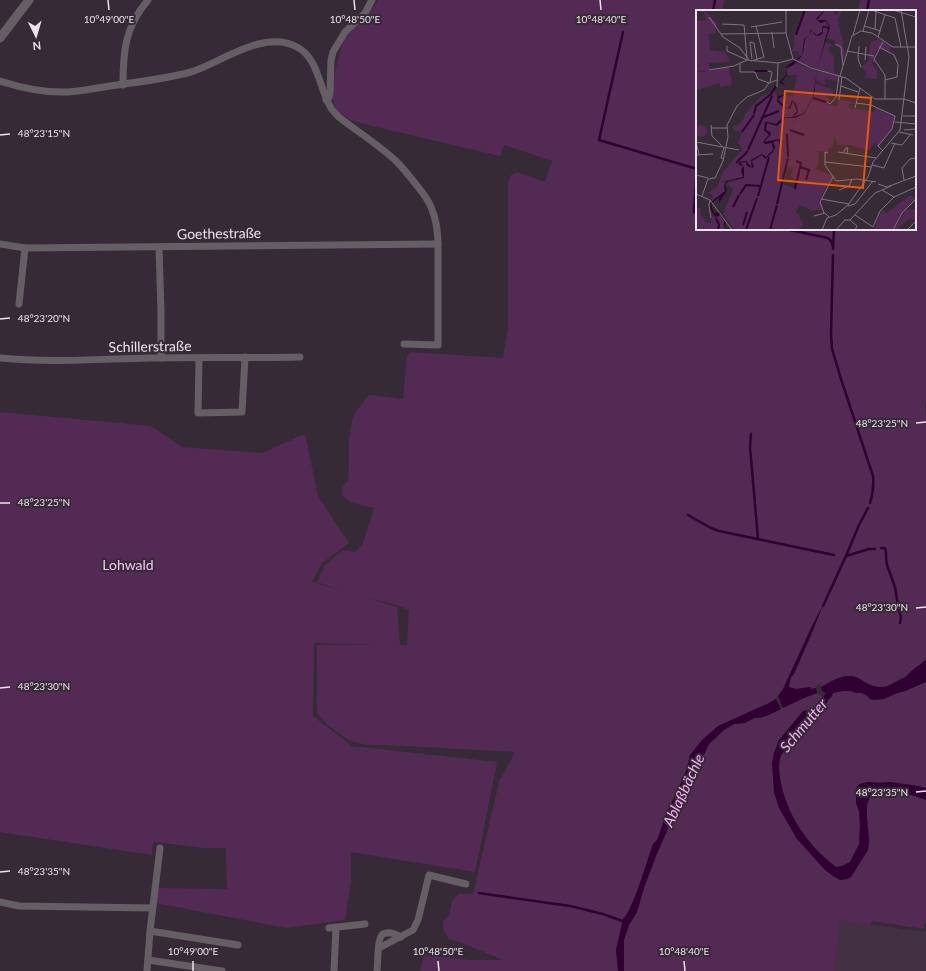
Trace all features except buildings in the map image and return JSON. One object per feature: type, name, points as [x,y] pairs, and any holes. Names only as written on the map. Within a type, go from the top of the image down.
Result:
[{"type":"street","points":[[0,38],[29,0]]},
{"type":"street","points":[[123,85],[124,59],[127,38],[135,18],[148,0]]},
{"type":"street","points":[[326,100],[330,93],[331,60],[333,52],[345,32],[365,13],[372,0]]},
{"type":"street","points":[[0,80],[28,89],[49,92],[70,92],[123,85],[190,72],[258,44],[282,42],[297,47],[307,55],[315,69],[326,100],[334,113],[386,152],[401,166],[425,196],[435,218],[438,231],[438,345],[404,344]]},
{"type":"street","name":"Goethestraße","points":[[0,244],[25,248],[438,244]]},
{"type":"street","points":[[159,247],[161,358]]},
{"type":"street","points":[[19,304],[25,248]]},
{"type":"street","points":[[199,358],[198,413],[242,412],[245,357]]},
{"type":"street","name":"Schillerstraße","points":[[0,358],[15,360],[60,360],[300,357]]},
{"type":"street","points":[[147,971],[152,908],[160,848]]},
{"type":"street","points":[[379,948],[413,930],[416,924],[429,875],[466,884]]},
{"type":"street","points":[[0,902],[19,906],[152,908]]},
{"type":"street","points":[[334,971],[333,928],[365,924]]},
{"type":"street","points":[[150,931],[238,945]]},
{"type":"street","points":[[377,971],[380,938],[383,934],[391,933],[401,937]]},
{"type":"street","points":[[148,960],[222,971]]},
{"type":"shaded area","points":[[840,921],[926,931],[926,971],[834,971]]},
{"type":"green space","name":"Lohwald","points":[[378,0],[724,0],[722,10],[696,10],[696,230],[916,230],[916,10],[858,10],[860,0],[926,0],[926,659],[906,677],[883,687],[872,686],[855,677],[845,676],[821,687],[821,683],[816,686],[816,688],[811,689],[810,687],[796,689],[789,687],[791,677],[794,674],[811,635],[821,608],[783,689],[776,699],[718,726],[690,755],[686,771],[666,815],[657,840],[653,844],[631,907],[623,919],[616,950],[618,971],[420,971],[424,955],[471,960],[503,960],[449,939],[444,931],[443,923],[449,916],[452,901],[458,894],[473,894],[500,778],[502,777],[515,752],[367,745],[350,741],[326,724],[317,713],[317,645],[377,645],[314,643],[313,716],[352,746],[497,762],[475,872],[351,852],[351,882],[345,920],[286,928],[156,903],[155,888],[227,889],[226,848],[204,848],[153,842],[152,855],[0,832],[0,412],[151,426],[182,447],[262,453],[305,434],[318,496],[349,543],[322,563],[312,582],[340,590],[317,582],[325,565],[343,550],[355,552],[363,543],[374,508],[352,503],[342,495],[343,486],[348,481],[349,440],[352,420],[357,410],[369,395],[403,399],[407,357],[410,352],[503,358],[508,328],[508,184],[511,175],[517,172],[545,182],[552,161],[504,145],[500,156],[376,127],[350,120],[336,110],[332,99],[333,79],[343,41],[364,19]],"holes":[[[367,598],[394,604],[409,610],[407,646],[400,645],[397,607]]]},
{"type":"green space","points":[[926,682],[926,788],[898,783],[868,782],[856,803],[859,811],[859,844],[850,862],[836,867],[807,838],[799,827],[787,804],[779,769],[782,754],[784,750],[806,730],[824,709],[827,701],[833,693],[852,691],[862,693],[874,700],[884,699]]},
{"type":"green space","points":[[817,693],[823,698],[814,707],[803,712],[794,722],[772,763],[774,792],[779,808],[797,839],[833,876],[840,880],[847,879],[867,852],[869,838],[867,807],[870,795],[883,791],[897,792],[917,796],[926,800],[926,923],[924,924],[924,929],[872,921],[870,925],[840,921],[834,971],[624,971],[624,940],[629,925],[637,912],[656,856],[691,776],[700,763],[709,744],[724,730],[735,724],[745,723],[754,718],[764,717],[798,700]]},
{"type":"water","points":[[824,603],[794,674],[791,677],[789,686],[796,689],[811,687],[811,689],[816,688],[817,693],[783,708],[778,696],[783,689]]},
{"type":"water","name":"Schmutter","points":[[926,659],[926,682],[884,699],[874,700],[862,693],[851,691],[833,693],[827,701],[824,709],[782,754],[779,766],[780,778],[787,804],[799,828],[807,839],[836,867],[850,862],[859,844],[860,826],[859,811],[856,803],[856,788],[859,784],[868,782],[890,782],[926,788],[926,800],[901,792],[878,791],[871,794],[867,805],[868,850],[851,877],[840,880],[825,870],[797,839],[779,808],[774,792],[772,763],[779,740],[803,711],[814,707],[819,702],[826,693],[822,691],[821,687],[845,676],[855,677],[874,686],[887,686],[906,677]]},
{"type":"water","name":"Ablaßbächle","points":[[776,699],[781,709],[764,717],[754,718],[745,723],[734,724],[724,730],[709,744],[700,763],[691,776],[656,856],[637,912],[629,925],[624,940],[624,971],[618,971],[616,950],[623,919],[631,907],[653,844],[657,840],[666,815],[686,771],[690,755],[702,740],[718,726]]},
{"type":"waterway","points":[[713,10],[715,0]]},
{"type":"waterway","points":[[867,10],[869,0]]},
{"type":"waterway","points":[[623,32],[599,140],[696,169]]},
{"type":"waterway","points":[[696,181],[694,212],[696,213]]},
{"type":"waterway","points":[[790,230],[828,238],[833,246]]},
{"type":"waterway","points":[[833,249],[834,230]]},
{"type":"waterway","points":[[833,255],[832,349],[873,476],[873,490],[870,503]]},
{"type":"waterway","points":[[751,434],[750,447],[758,539]]},
{"type":"waterway","points":[[823,606],[868,508]]},
{"type":"waterway","points":[[688,515],[719,531],[834,555]]},
{"type":"waterway","points":[[881,548],[885,548],[887,565],[895,587],[901,618],[900,623]]},
{"type":"waterway","points":[[846,556],[869,549],[875,549]]},
{"type":"waterway","points":[[479,893],[570,906],[603,914],[625,922]]}]
